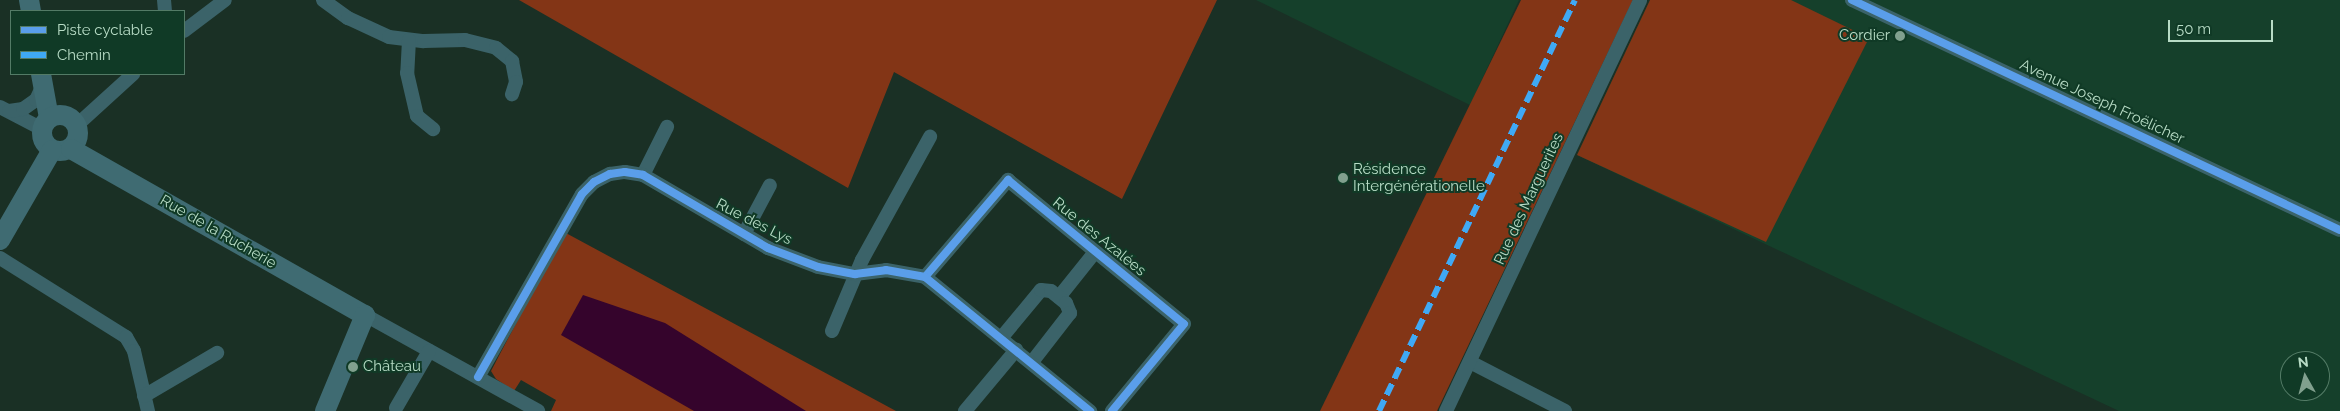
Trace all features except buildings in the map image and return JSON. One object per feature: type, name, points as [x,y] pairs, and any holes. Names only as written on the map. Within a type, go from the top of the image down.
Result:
[{"type":"main road","points":[[42,80],[46,123],[43,141],[62,149]]},
{"type":"main road","points":[[0,240],[62,149],[78,138],[77,125],[68,116],[46,123]]},
{"type":"main road","name":"Rue de la Rucherie","points":[[62,149],[365,315]]},
{"type":"main road","points":[[325,411],[365,315]]},
{"type":"street","points":[[185,30],[225,0]]},
{"type":"street","points":[[323,0],[348,18],[389,37],[409,40],[465,40],[496,48],[512,61],[516,82],[512,94]]},
{"type":"street","name":"Rue des Marguerites","points":[[1446,411],[1640,0]]},
{"type":"street","name":"Avenue Joseph Froëlicher","points":[[1852,0],[2340,230]]},
{"type":"street","points":[[409,40],[407,73],[417,116],[433,128]]},
{"type":"street","points":[[77,125],[132,75]]},
{"type":"street","points":[[4,109],[23,109],[36,100],[42,80]]},
{"type":"street","points":[[4,109],[46,123]]},
{"type":"street","points":[[643,175],[667,128]]},
{"type":"street","points":[[832,331],[855,274],[930,138]]},
{"type":"street","name":"Rue des Lys","points":[[478,377],[582,194],[594,182],[610,174],[643,175],[768,248],[818,267],[855,274],[886,270],[925,277],[1002,337],[1090,411]]},
{"type":"street","name":"Rue des Azalées","points":[[925,277],[1008,180],[1184,324],[1112,411]]},
{"type":"street","points":[[744,234],[770,185]]},
{"type":"street","points":[[1058,297],[1095,252]]},
{"type":"street","points":[[0,258],[126,337],[134,351],[148,411]]},
{"type":"street","points":[[1002,337],[1041,290],[1051,291],[1070,313],[1032,362]]},
{"type":"street","points":[[365,315],[478,377],[517,406],[538,411]]},
{"type":"street","points":[[965,411],[1016,350]]},
{"type":"street","points":[[396,408],[429,351]]},
{"type":"street","points":[[144,396],[217,353]]},
{"type":"street","points":[[1470,362],[1565,411]]},
{"type":"shaded area","points":[[519,0],[1217,0],[1122,199],[894,72],[848,188]]},
{"type":"shaded area","points":[[1256,0],[1519,0],[1470,105]]},
{"type":"shaded area","points":[[1521,0],[1633,0],[1437,411],[1320,411]]},
{"type":"shaded area","points":[[1650,0],[2340,0],[2340,411],[2119,411],[1577,155]]},
{"type":"shaded area","points":[[1650,0],[1791,0],[1869,38],[1766,242],[1577,155]]},
{"type":"shaded area","points":[[564,232],[896,411],[551,411],[556,400],[521,380],[514,391],[496,379],[491,371]]},
{"type":"shaded area","points":[[583,295],[665,323],[806,411],[694,411],[561,335]]},
{"type":"marked path","points":[[1379,411],[1575,0]]},
{"type":"cycle path","points":[[1852,0],[2340,230]]},
{"type":"cycle path","points":[[478,377],[582,194],[594,182],[610,174],[625,172],[643,175],[768,248],[818,267],[855,274],[886,270],[925,277],[1090,411]]},
{"type":"cycle path","points":[[925,277],[1008,180],[1184,324],[1112,411]]},
{"type":"place","name":"Cordier","points":[[1900,36]]},
{"type":"place","name":"Résidence Intergénérationelle","points":[[1343,178]]},
{"type":"place","name":"Château","points":[[353,367]]}]
